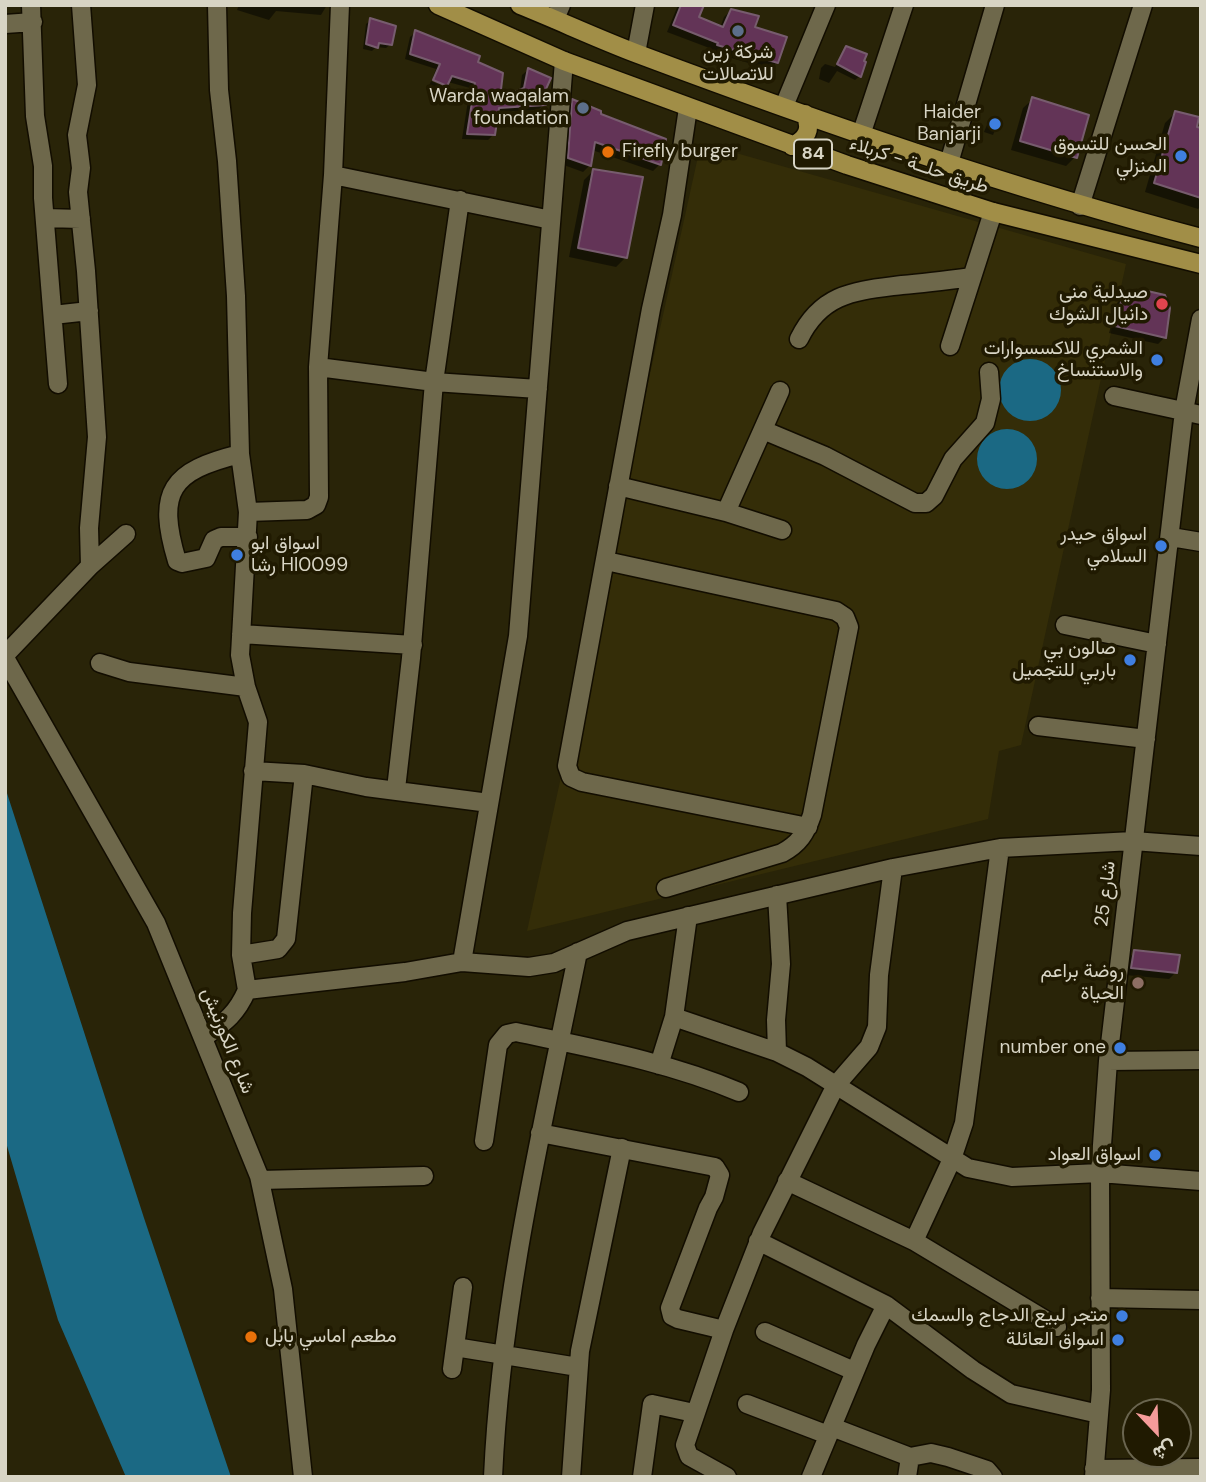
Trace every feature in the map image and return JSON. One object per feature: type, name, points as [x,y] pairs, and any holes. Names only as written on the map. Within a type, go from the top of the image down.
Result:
[{"type":"main road","name":"طريق حلــة - كربلاء","points":[[438,5],[564,61],[847,165],[993,212],[1201,264]]},
{"type":"main road","name":"طريق حلــة - كربلاء","points":[[520,5],[558,12],[636,53],[860,134],[1080,206],[1201,238]]},
{"type":"main road","points":[[792,146],[807,133],[808,121],[805,114]]},
{"type":"main road","points":[[847,165],[844,159],[845,147],[850,139],[860,134]]},
{"type":"street","points":[[81,5],[88,85],[77,135],[81,168],[78,192],[97,437],[89,528],[90,566]]},
{"type":"street","points":[[203,1038],[230,1019],[239,1008],[247,990],[241,956],[245,868],[258,722],[246,687],[240,655],[248,512],[240,454],[236,296],[219,90],[217,5]]},
{"type":"street","points":[[248,512],[307,510],[316,505],[318,498],[318,368],[333,175],[340,5]]},
{"type":"street","points":[[636,53],[645,5]]},
{"type":"street","points":[[784,106],[826,5]]},
{"type":"street","points":[[860,134],[904,5]]},
{"type":"street","points":[[949,163],[995,5]]},
{"type":"street","points":[[1080,206],[1143,5]]},
{"type":"street","points":[[5,24],[32,14],[35,116],[43,166],[58,384]]},
{"type":"street","points":[[462,962],[518,636],[564,61]]},
{"type":"street","points":[[688,108],[672,215],[651,309],[568,760],[568,772],[582,782],[808,827]]},
{"type":"street","points":[[333,175],[551,220]]},
{"type":"street","points":[[396,789],[412,645],[434,382],[460,200]]},
{"type":"street","points":[[950,346],[993,212]]},
{"type":"street","points":[[45,218],[81,219]]},
{"type":"street","points":[[799,339],[822,307],[845,294],[972,277]]},
{"type":"street","points":[[52,315],[89,311]]},
{"type":"street","name":"شارع 25","points":[[1094,1473],[1101,1390],[1100,1173],[1108,1061],[1157,644],[1171,537],[1192,413],[1201,319]]},
{"type":"street","points":[[318,368],[434,382],[538,389]]},
{"type":"street","points":[[763,430],[824,456],[915,503],[926,503],[934,496],[953,459],[979,430],[988,415],[991,399],[989,372]]},
{"type":"street","points":[[726,512],[780,391]]},
{"type":"street","points":[[1114,397],[1192,413]]},
{"type":"street","points":[[240,454],[195,468],[178,480],[167,504],[171,540],[177,561],[182,563],[206,558],[214,540],[221,537],[248,537]]},
{"type":"street","points":[[618,486],[726,512],[782,530]]},
{"type":"street","points":[[5,656],[90,566],[126,534]]},
{"type":"street","points":[[1171,537],[1201,542]]},
{"type":"street","points":[[606,561],[836,611],[848,621],[808,827],[799,841],[782,853],[666,888]]},
{"type":"street","points":[[1065,625],[1157,644]]},
{"type":"street","points":[[241,634],[412,645]]},
{"type":"street","name":"شارع الكورنيش","points":[[5,656],[156,923],[260,1180],[283,1289],[303,1477]]},
{"type":"street","points":[[100,663],[139,674],[246,687]]},
{"type":"street","points":[[1038,726],[1146,739]]},
{"type":"street","points":[[253,771],[304,774],[366,787],[489,803]]},
{"type":"street","points":[[241,956],[278,949],[286,939],[304,774]]},
{"type":"street","points":[[247,990],[405,972],[462,962],[530,967],[554,963],[627,931],[893,868],[1000,848],[1133,841],[1201,846]]},
{"type":"street","points":[[914,1241],[952,1159],[964,1122],[1000,848]]},
{"type":"street","points":[[719,1475],[689,1456],[684,1445],[758,1241],[836,1085],[869,1047],[877,1027],[881,962],[893,868]]},
{"type":"street","points":[[776,1052],[781,964],[777,895]]},
{"type":"street","points":[[659,1065],[674,1017],[688,916]]},
{"type":"street","points":[[493,1477],[503,1353],[540,1133],[578,952]]},
{"type":"street","points":[[674,1017],[776,1052],[836,1085],[968,1168],[1012,1177],[1100,1173],[1201,1181]]},
{"type":"street","points":[[484,1141],[498,1045],[506,1034],[516,1032],[659,1065],[706,1078],[739,1092]]},
{"type":"street","points":[[1108,1061],[1201,1060]]},
{"type":"street","points":[[540,1133],[715,1167],[720,1175],[714,1197],[670,1308],[673,1316],[678,1319],[724,1330]]},
{"type":"street","points":[[571,1477],[578,1367],[622,1148]]},
{"type":"street","points":[[260,1180],[424,1176]]},
{"type":"street","points":[[787,1181],[914,1241],[1057,1327]]},
{"type":"street","points":[[758,1241],[886,1305],[973,1370],[1011,1394],[1099,1414]]},
{"type":"street","points":[[452,1369],[463,1287]]},
{"type":"street","points":[[1100,1298],[1201,1300]]},
{"type":"street","points":[[811,1477],[854,1371],[886,1305]]},
{"type":"street","points":[[765,1332],[854,1371]]},
{"type":"street","points":[[455,1347],[578,1367]]},
{"type":"street","points":[[642,1477],[652,1404],[694,1413]]},
{"type":"street","points":[[747,1404],[910,1457],[931,1453],[948,1457],[988,1470],[993,1477]]},
{"type":"street","points":[[907,1477],[910,1457]]},
{"type":"street","points":[[1094,1473],[1201,1468]]},
{"type":"shaded area","points":[[701,143],[1126,264],[1021,745],[999,751],[988,819],[527,931]]},
{"type":"water","points":[[1030,359],[1042,361],[1052,368],[1059,378],[1059,402],[1052,412],[1042,419],[1030,421],[1018,419],[1008,412],[1001,402],[999,390],[1001,378],[1008,368],[1018,361]]},
{"type":"water","points":[[1001,429],[1013,429],[1029,437],[1035,447],[1035,471],[1029,481],[1013,489],[1001,489],[985,481],[977,465],[977,453],[985,437]]},
{"type":"water","points":[[5,787],[231,1477],[126,1477],[58,1320],[5,1139]]},
{"type":"building","points":[[681,5],[704,5],[699,17],[723,27],[731,9],[759,16],[755,27],[787,37],[778,63],[717,45],[718,43],[673,25]]},
{"type":"building","points":[[370,18],[396,26],[392,45],[379,43],[378,48],[366,44]]},
{"type":"building","points":[[415,30],[480,56],[478,62],[503,73],[500,98],[524,88],[528,68],[551,78],[546,89],[546,105],[499,108],[495,135],[467,134],[475,83],[452,76],[447,86],[433,80],[440,64],[410,54]]},
{"type":"building","points":[[846,46],[867,54],[861,77],[837,64]]},
{"type":"building","points":[[1032,97],[1089,115],[1077,158],[1020,141]]},
{"type":"building","points":[[572,99],[601,111],[601,114],[666,139],[661,165],[595,142],[591,166],[568,158]]},
{"type":"building","name":"الحسن للتسوق المنزلي","points":[[1175,111],[1199,117],[1197,127],[1201,128],[1201,198],[1154,183]]},
{"type":"building","points":[[593,169],[643,177],[627,258],[578,248]]},
{"type":"building","points":[[1143,290],[1165,295],[1170,308],[1166,338],[1115,326],[1123,294],[1141,297]]},
{"type":"building","points":[[1134,950],[1180,955],[1177,973],[1131,968]]},
{"type":"place","name":"شركة زين للاتصالات","points":[[738,31]]},
{"type":"place","name":"Warda waqalam foundation","points":[[583,108]]},
{"type":"place","name":"Haider Banjarji","points":[[995,124]]},
{"type":"place","name":"Firefly burger","points":[[608,152]]},
{"type":"place","name":"الحسن للتسوق المنزلي","points":[[1181,156]]},
{"type":"place","name":"صيدلية منى دانيال الشوك","points":[[1162,304]]},
{"type":"place","name":"الشمري للاكسسوارات والاستنساخ","points":[[1157,360]]},
{"type":"place","name":"اسواق حيدر السلامي","points":[[1161,546]]},
{"type":"place","name":"اسواق ابو رشا Hl0099","points":[[237,555]]},
{"type":"place","name":"صالون بي باربي للتجميل","points":[[1130,660]]},
{"type":"place","name":"روضة براعم الحياة","points":[[1138,983]]},
{"type":"place","name":"number one","points":[[1120,1048]]},
{"type":"place","name":"اسواق العواد","points":[[1155,1155]]},
{"type":"place","name":"متجر لبيع الدجاج والسمك","points":[[1122,1316]]},
{"type":"place","name":"مطعم اماسي بابل","points":[[251,1337]]},
{"type":"place","name":"اسواق العائلة","points":[[1118,1340]]}]
